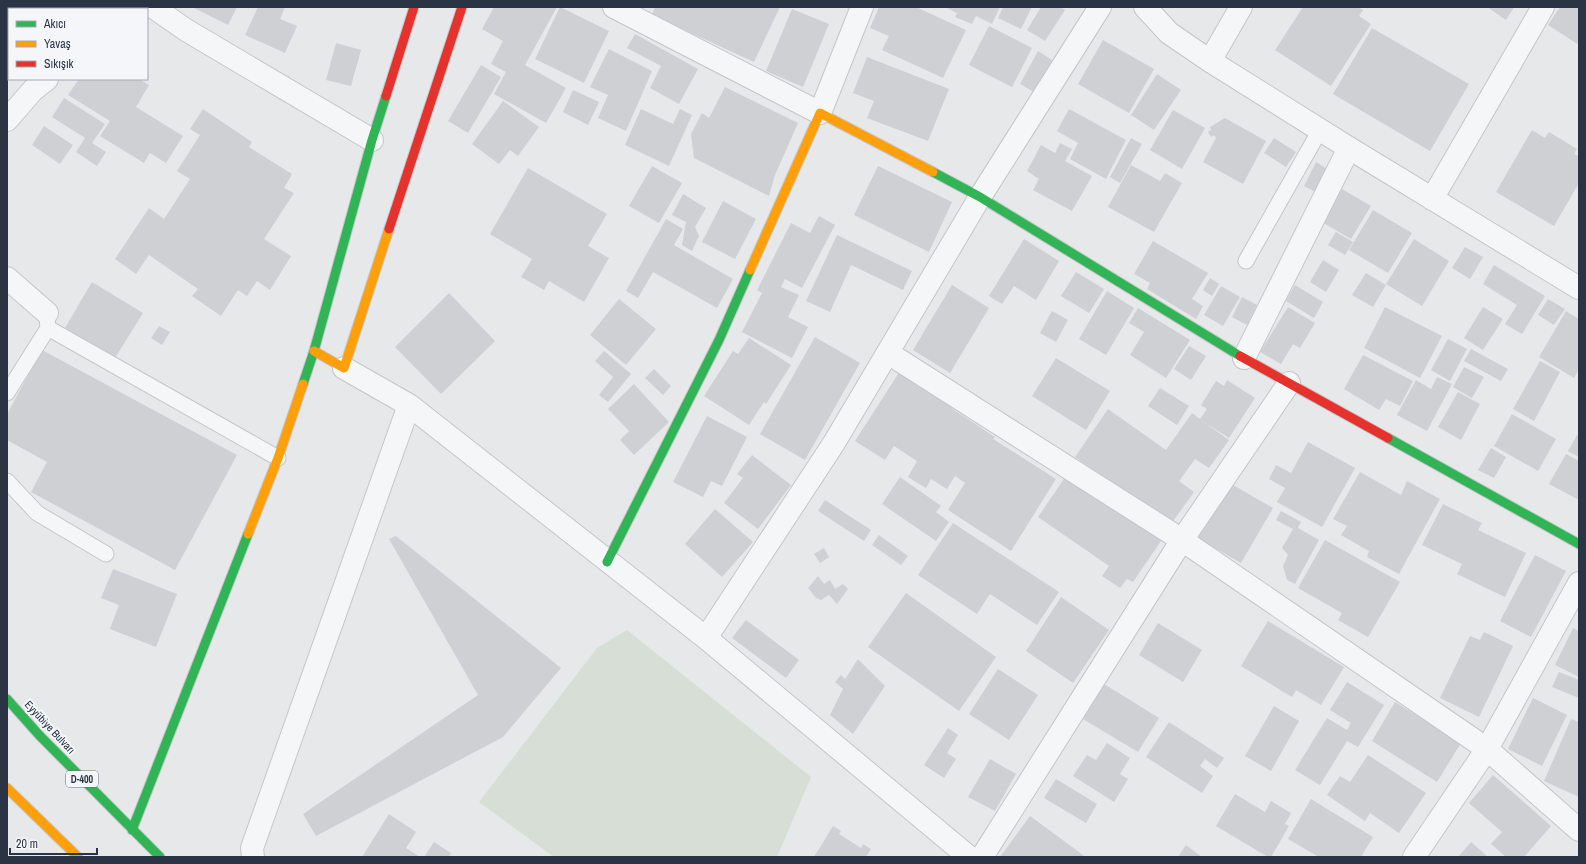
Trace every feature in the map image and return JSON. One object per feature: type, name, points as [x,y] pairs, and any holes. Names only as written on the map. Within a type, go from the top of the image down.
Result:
[{"type":"main road","points":[[132,830],[278,458],[314,351],[372,140],[414,7]]},
{"type":"main road","points":[[314,351],[344,368],[411,159],[462,7]]},
{"type":"main road","points":[[607,562],[719,340],[820,112],[980,197],[1244,358],[1579,544]]},
{"type":"main road","name":"Eyyübiye Bulvarı","points":[[7,699],[40,736],[160,857]]},
{"type":"main road","points":[[7,788],[78,857]]},
{"type":"street","points":[[153,7],[186,30],[372,140]]},
{"type":"street","points":[[614,7],[820,112],[862,7]]},
{"type":"street","points":[[706,638],[834,443],[980,197],[1100,7]]},
{"type":"street","points":[[1145,7],[1169,33],[1210,61],[1349,148],[1579,288]]},
{"type":"street","points":[[1210,61],[1241,7]]},
{"type":"street","points":[[1432,199],[1543,7]]},
{"type":"street","points":[[7,120],[33,90],[46,80]]},
{"type":"street","points":[[1244,358],[1349,148]]},
{"type":"street","points":[[7,278],[48,320]]},
{"type":"street","points":[[888,353],[1182,540],[1487,749],[1579,830]]},
{"type":"street","points":[[344,368],[409,405],[607,562],[706,638],[960,854]]},
{"type":"street","points":[[982,857],[1182,540],[1289,383]]},
{"type":"street","points":[[253,857],[252,848],[409,405]]},
{"type":"street","points":[[1414,857],[1487,749],[1579,583]]},
{"type":"lane","points":[[1246,262],[1320,130]]},
{"type":"lane","points":[[7,393],[48,320],[278,458]]},
{"type":"lane","points":[[7,481],[37,513],[106,554]]},
{"type":"shaded area","points":[[627,630],[811,777],[777,857],[554,857],[479,802],[597,648]]},
{"type":"building","points":[[192,7],[237,7],[228,25]]},
{"type":"building","points":[[258,7],[285,7],[280,19],[297,26],[285,53],[245,35]]},
{"type":"building","points":[[494,7],[557,7],[525,65],[566,88],[546,123],[494,94],[506,72],[491,64],[503,41],[482,29]]},
{"type":"building","points":[[560,7],[609,31],[584,83],[535,59]]},
{"type":"building","points":[[655,7],[780,7],[754,62],[652,15]]},
{"type":"building","points":[[879,7],[916,7],[966,30],[943,78],[882,50],[889,36],[870,28]]},
{"type":"building","points":[[945,7],[1000,7],[992,24],[976,16],[972,24],[955,17],[957,13]]},
{"type":"building","points":[[1003,7],[1032,7],[1021,29],[998,18]]},
{"type":"building","points":[[1041,7],[1060,7],[1065,10],[1045,41],[1027,30]]},
{"type":"building","points":[[1303,7],[1358,7],[1363,10],[1359,16],[1371,24],[1331,86],[1275,50]]},
{"type":"building","points":[[1487,7],[1514,7],[1506,20]]},
{"type":"building","points":[[1560,7],[1579,7],[1579,45],[1548,25]]},
{"type":"building","points":[[792,9],[829,24],[803,87],[766,71]]},
{"type":"building","points":[[989,26],[1032,48],[1012,87],[969,65]]},
{"type":"building","points":[[1372,28],[1469,84],[1430,151],[1333,94]]},
{"type":"building","points":[[635,34],[698,69],[679,104],[650,88],[661,66],[627,48]]},
{"type":"building","points":[[1103,40],[1154,69],[1129,113],[1078,84]]},
{"type":"building","points":[[336,43],[361,50],[351,86],[326,80]]},
{"type":"building","points":[[609,49],[652,71],[626,131],[598,118],[608,95],[590,87]]},
{"type":"building","points":[[1038,51],[1052,60],[1034,92],[1020,84]]},
{"type":"building","points":[[867,57],[949,89],[928,141],[867,118],[874,101],[853,93]]},
{"type":"building","points":[[481,65],[501,77],[468,133],[448,121]]},
{"type":"building","points":[[1157,74],[1181,90],[1154,130],[1131,115]]},
{"type":"building","points":[[78,80],[141,80],[149,85],[136,107],[183,136],[166,163],[150,153],[144,163],[100,136],[110,121],[68,95]]},
{"type":"building","points":[[725,87],[798,123],[775,175],[769,196],[694,158],[691,134],[702,113],[709,118]]},
{"type":"building","points":[[573,90],[599,102],[588,125],[563,112]]},
{"type":"building","points":[[64,98],[105,124],[92,143],[106,152],[97,166],[76,152],[85,138],[52,117]]},
{"type":"building","points":[[503,101],[539,127],[518,156],[510,150],[499,164],[472,144]]},
{"type":"building","points":[[203,109],[252,142],[249,147],[292,174],[284,188],[294,193],[264,239],[291,256],[270,290],[257,281],[247,296],[238,290],[221,316],[192,296],[198,289],[149,255],[136,274],[115,259],[149,208],[164,219],[190,179],[177,171],[200,135],[190,129]]},
{"type":"building","points":[[641,109],[673,124],[680,109],[692,115],[669,166],[625,145]]},
{"type":"building","points":[[1069,109],[1126,140],[1106,179],[1070,159],[1078,143],[1057,131]]},
{"type":"building","points":[[1173,110],[1205,128],[1182,169],[1150,150]]},
{"type":"building","points":[[1225,118],[1266,141],[1243,184],[1203,162],[1216,138],[1214,135],[1211,137],[1208,132],[1211,130],[1210,127]]},
{"type":"building","points":[[44,126],[73,145],[60,164],[32,145]]},
{"type":"building","points":[[1532,130],[1545,138],[1549,132],[1577,149],[1574,154],[1579,156],[1579,183],[1554,226],[1496,192]]},
{"type":"building","points":[[1131,138],[1142,144],[1120,183],[1110,177]]},
{"type":"building","points":[[1274,138],[1296,152],[1286,167],[1264,153]]},
{"type":"building","points":[[1060,143],[1072,149],[1065,161],[1092,176],[1072,211],[1033,190],[1039,179],[1027,171],[1041,145],[1055,153]]},
{"type":"building","points":[[1316,162],[1329,170],[1317,193],[1304,186]]},
{"type":"building","points":[[1131,165],[1160,181],[1165,173],[1182,183],[1154,232],[1108,207]]},
{"type":"building","points":[[652,166],[682,183],[659,223],[629,206]]},
{"type":"building","points":[[878,166],[952,202],[929,252],[854,215]]},
{"type":"building","points":[[528,168],[607,214],[588,246],[609,258],[584,302],[549,281],[544,290],[521,277],[532,259],[490,234]]},
{"type":"building","points":[[1342,189],[1371,206],[1351,239],[1322,222]]},
{"type":"building","points":[[683,194],[706,208],[695,227],[699,236],[692,251],[682,245],[686,222],[672,215]]},
{"type":"building","points":[[723,201],[756,219],[735,259],[702,242]]},
{"type":"building","points":[[1373,210],[1412,233],[1388,273],[1349,250]]},
{"type":"building","points":[[819,216],[835,225],[802,288],[785,279],[781,287],[799,295],[788,317],[808,327],[792,358],[742,332],[762,293],[757,290],[791,223],[810,233]]},
{"type":"building","points":[[666,219],[683,229],[674,245],[733,279],[717,308],[653,272],[638,298],[626,291]]},
{"type":"building","points":[[1336,232],[1353,242],[1345,255],[1328,245]]},
{"type":"building","points":[[837,235],[912,271],[903,290],[851,265],[830,312],[806,301]]},
{"type":"building","points":[[1024,239],[1059,261],[1036,300],[1014,286],[1002,304],[989,296]]},
{"type":"building","points":[[1414,239],[1449,261],[1422,306],[1386,284]]},
{"type":"building","points":[[1153,241],[1208,273],[1192,299],[1203,306],[1196,319],[1147,289],[1150,283],[1134,274]]},
{"type":"building","points":[[1465,247],[1483,257],[1470,279],[1452,268]]},
{"type":"building","points":[[1323,260],[1339,270],[1326,292],[1310,282]]},
{"type":"building","points":[[1494,265],[1545,296],[1522,334],[1505,324],[1517,305],[1483,284]]},
{"type":"building","points":[[1076,272],[1104,289],[1089,313],[1061,296]]},
{"type":"building","points":[[1366,273],[1386,285],[1373,307],[1352,295]]},
{"type":"building","points":[[1210,278],[1219,284],[1212,296],[1203,290]]},
{"type":"building","points":[[92,282],[143,313],[115,358],[65,328]]},
{"type":"building","points":[[952,285],[989,308],[950,373],[913,350]]},
{"type":"building","points":[[1295,285],[1323,302],[1314,318],[1286,301]]},
{"type":"building","points":[[1221,286],[1240,297],[1223,326],[1204,315]]},
{"type":"building","points":[[1107,291],[1134,308],[1106,355],[1079,339]]},
{"type":"building","points":[[449,293],[495,341],[441,394],[395,347]]},
{"type":"building","points":[[1242,297],[1257,305],[1247,325],[1232,317]]},
{"type":"building","points":[[619,299],[656,329],[626,365],[590,335]]},
{"type":"building","points":[[1548,299],[1565,309],[1554,325],[1538,315]]},
{"type":"building","points":[[1288,307],[1315,323],[1300,348],[1293,344],[1281,364],[1260,352]]},
{"type":"building","points":[[1385,307],[1442,336],[1420,378],[1364,348]]},
{"type":"building","points":[[1483,307],[1503,319],[1483,350],[1464,338]]},
{"type":"building","points":[[1138,308],[1190,340],[1166,378],[1130,355],[1144,332],[1129,323]]},
{"type":"building","points":[[1052,311],[1068,320],[1056,342],[1040,333]]},
{"type":"building","points":[[1566,311],[1579,319],[1579,369],[1574,378],[1539,357]]},
{"type":"building","points":[[159,326],[170,332],[162,345],[151,338]]},
{"type":"building","points":[[815,337],[860,363],[805,460],[760,434]]},
{"type":"building","points":[[749,338],[791,365],[766,404],[764,402],[749,425],[704,396],[733,351],[738,354]]},
{"type":"building","points":[[1448,339],[1467,349],[1450,381],[1431,370]]},
{"type":"building","points":[[1189,346],[1206,356],[1191,380],[1174,369]]},
{"type":"building","points":[[1471,349],[1508,369],[1501,381],[1464,361]]},
{"type":"building","points":[[42,350],[237,455],[175,570],[31,492],[47,462],[7,440],[7,414]]},
{"type":"building","points":[[604,351],[631,374],[608,402],[599,395],[613,377],[595,361]]},
{"type":"building","points":[[1363,355],[1413,381],[1400,406],[1386,399],[1379,410],[1344,389]]},
{"type":"building","points":[[1056,358],[1110,391],[1086,430],[1032,396]]},
{"type":"building","points":[[1540,361],[1560,372],[1534,421],[1513,409]]},
{"type":"building","points":[[1464,367],[1484,377],[1472,398],[1453,387]]},
{"type":"building","points":[[654,369],[671,386],[663,395],[645,378]]},
{"type":"building","points":[[900,371],[953,405],[951,408],[995,437],[993,439],[1056,479],[1011,551],[948,510],[965,483],[955,476],[947,489],[931,479],[926,488],[908,477],[917,461],[894,446],[885,460],[855,441]]},
{"type":"building","points":[[1437,377],[1452,384],[1427,431],[1397,415],[1416,380],[1431,389]]},
{"type":"building","points":[[1227,380],[1255,398],[1229,438],[1204,422],[1229,440],[1209,468],[1195,459],[1179,481],[1194,492],[1171,524],[1075,457],[1108,409],[1166,450],[1192,413],[1200,419],[1207,409],[1201,405],[1216,381],[1224,386]]},
{"type":"building","points":[[634,384],[669,422],[634,455],[620,440],[629,431],[608,409]]},
{"type":"building","points":[[1160,388],[1189,406],[1177,425],[1148,406]]},
{"type":"building","points":[[1458,392],[1480,404],[1461,440],[1438,427]]},
{"type":"building","points":[[1512,414],[1556,439],[1538,471],[1494,446]]},
{"type":"building","points":[[707,416],[747,437],[722,486],[711,481],[703,497],[673,482]]},
{"type":"building","points":[[1577,435],[1579,436],[1579,457],[1568,451]]},
{"type":"building","points":[[1308,442],[1355,468],[1322,527],[1277,502],[1285,488],[1269,479],[1276,465],[1291,473]]},
{"type":"building","points":[[1491,448],[1506,457],[1494,478],[1478,470]]},
{"type":"building","points":[[1566,454],[1579,461],[1579,500],[1549,484]]},
{"type":"building","points":[[752,455],[791,485],[758,529],[724,503],[743,478],[737,474]]},
{"type":"building","points":[[1360,472],[1401,495],[1407,481],[1440,499],[1399,574],[1367,557],[1369,551],[1341,535],[1347,526],[1333,519]]},
{"type":"building","points":[[1068,473],[1163,538],[1133,582],[1127,579],[1120,588],[1102,576],[1109,566],[1038,517]]},
{"type":"building","points":[[900,477],[941,506],[936,512],[949,522],[936,541],[882,504]]},
{"type":"building","points":[[1228,482],[1273,508],[1241,563],[1196,537]]},
{"type":"building","points":[[825,500],[871,530],[864,541],[818,511]]},
{"type":"building","points":[[1443,504],[1482,523],[1478,530],[1526,553],[1505,597],[1457,574],[1462,564],[1422,545]]},
{"type":"building","points":[[715,509],[753,542],[722,577],[685,544]]},
{"type":"building","points":[[1281,511],[1301,522],[1298,528],[1319,540],[1295,584],[1287,580],[1283,566],[1288,555],[1282,548],[1293,529],[1276,520]]},
{"type":"building","points":[[953,523],[1059,592],[1037,625],[990,594],[977,614],[918,575]]},
{"type":"building","points":[[879,535],[908,556],[901,565],[872,545]]},
{"type":"building","points":[[396,536],[561,668],[503,737],[316,836],[303,814],[478,695],[389,539]]},
{"type":"building","points":[[1325,540],[1400,582],[1368,637],[1338,620],[1342,613],[1298,588]]},
{"type":"building","points":[[824,548],[829,557],[820,563],[814,554]]},
{"type":"building","points":[[1535,555],[1566,571],[1531,637],[1500,621]]},
{"type":"building","points":[[113,569],[177,594],[156,647],[110,629],[119,605],[101,598]]},
{"type":"building","points":[[818,576],[824,584],[830,580],[835,589],[843,584],[848,589],[837,604],[829,595],[821,600],[816,598],[808,588]]},
{"type":"building","points":[[906,593],[996,657],[959,711],[868,647]]},
{"type":"building","points":[[1061,597],[1109,630],[1073,683],[1026,651]]},
{"type":"building","points":[[746,620],[799,660],[786,678],[732,638]]},
{"type":"building","points":[[1268,621],[1344,667],[1321,705],[1296,690],[1292,697],[1241,666]]},
{"type":"building","points":[[1158,623],[1202,650],[1183,682],[1139,655]]},
{"type":"building","points":[[1573,628],[1579,631],[1579,677],[1555,665]]},
{"type":"building","points":[[1484,632],[1513,646],[1479,717],[1440,698],[1470,636],[1480,640]]},
{"type":"building","points":[[858,659],[885,686],[853,734],[830,715],[843,689],[835,682],[841,675],[845,679]]},
{"type":"building","points":[[998,669],[1038,695],[1009,740],[969,714]]},
{"type":"building","points":[[1559,672],[1579,680],[1579,698],[1552,687]]},
{"type":"building","points":[[1347,682],[1384,705],[1358,747],[1347,741],[1320,785],[1295,770],[1327,718],[1347,730],[1351,723],[1330,710]]},
{"type":"building","points":[[1104,684],[1159,718],[1138,752],[1083,719]]},
{"type":"building","points":[[1533,698],[1567,715],[1542,766],[1508,749]]},
{"type":"building","points":[[1395,702],[1461,743],[1437,782],[1372,741]]},
{"type":"building","points":[[1274,706],[1299,721],[1271,771],[1245,756]]},
{"type":"building","points":[[1571,719],[1579,722],[1579,797],[1544,781]]},
{"type":"building","points":[[1169,722],[1224,758],[1217,768],[1205,759],[1200,766],[1213,776],[1202,793],[1146,757]]},
{"type":"building","points":[[948,728],[958,735],[947,753],[956,759],[944,778],[924,765]]},
{"type":"building","points":[[1107,743],[1130,758],[1120,774],[1128,779],[1114,802],[1073,776],[1087,755],[1096,760]]},
{"type":"building","points":[[1368,755],[1426,793],[1399,833],[1370,813],[1365,821],[1327,795],[1340,776],[1350,782]]},
{"type":"building","points":[[990,759],[1016,774],[995,811],[968,797]]},
{"type":"building","points":[[1493,775],[1551,826],[1524,857],[1506,857],[1491,844],[1502,832],[1469,803]]},
{"type":"building","points":[[1056,779],[1097,804],[1086,823],[1044,798]]},
{"type":"building","points":[[1235,794],[1265,812],[1271,801],[1291,813],[1285,824],[1289,826],[1271,857],[1268,857],[1216,826]]},
{"type":"building","points":[[1311,799],[1373,837],[1361,857],[1319,857],[1288,839]]},
{"type":"building","points":[[389,814],[416,832],[406,848],[420,857],[362,857]]},
{"type":"building","points":[[1030,816],[1079,852],[1085,857],[1000,857]]},
{"type":"building","points":[[833,826],[841,831],[839,834],[861,848],[863,844],[871,849],[866,857],[814,857]]},
{"type":"building","points":[[434,842],[451,853],[449,857],[424,857]]},
{"type":"building","points":[[1471,842],[1488,857],[1458,857]]},
{"type":"building","points":[[1186,845],[1202,857],[1178,857]]},
{"type":"traffic: fast","points":[[303,384],[314,351],[372,140],[386,96]]},
{"type":"traffic: fast","points":[[933,172],[980,197],[1240,356]]},
{"type":"traffic: fast","points":[[607,562],[719,340],[750,270]]},
{"type":"traffic: fast","points":[[1388,438],[1579,544]]},
{"type":"traffic: fast","points":[[132,830],[248,534]]},
{"type":"traffic: fast","points":[[7,699],[40,736],[160,857]]},
{"type":"traffic: slow","points":[[750,270],[820,113],[933,172]]},
{"type":"traffic: slow","points":[[314,351],[344,368],[389,229]]},
{"type":"traffic: slow","points":[[248,534],[278,458],[303,384]]},
{"type":"traffic: slow","points":[[7,788],[78,857]]},
{"type":"traffic: jam","points":[[386,96],[414,7]]},
{"type":"traffic: jam","points":[[389,229],[462,7]]},
{"type":"traffic: jam","points":[[1240,356],[1388,438]]}]
